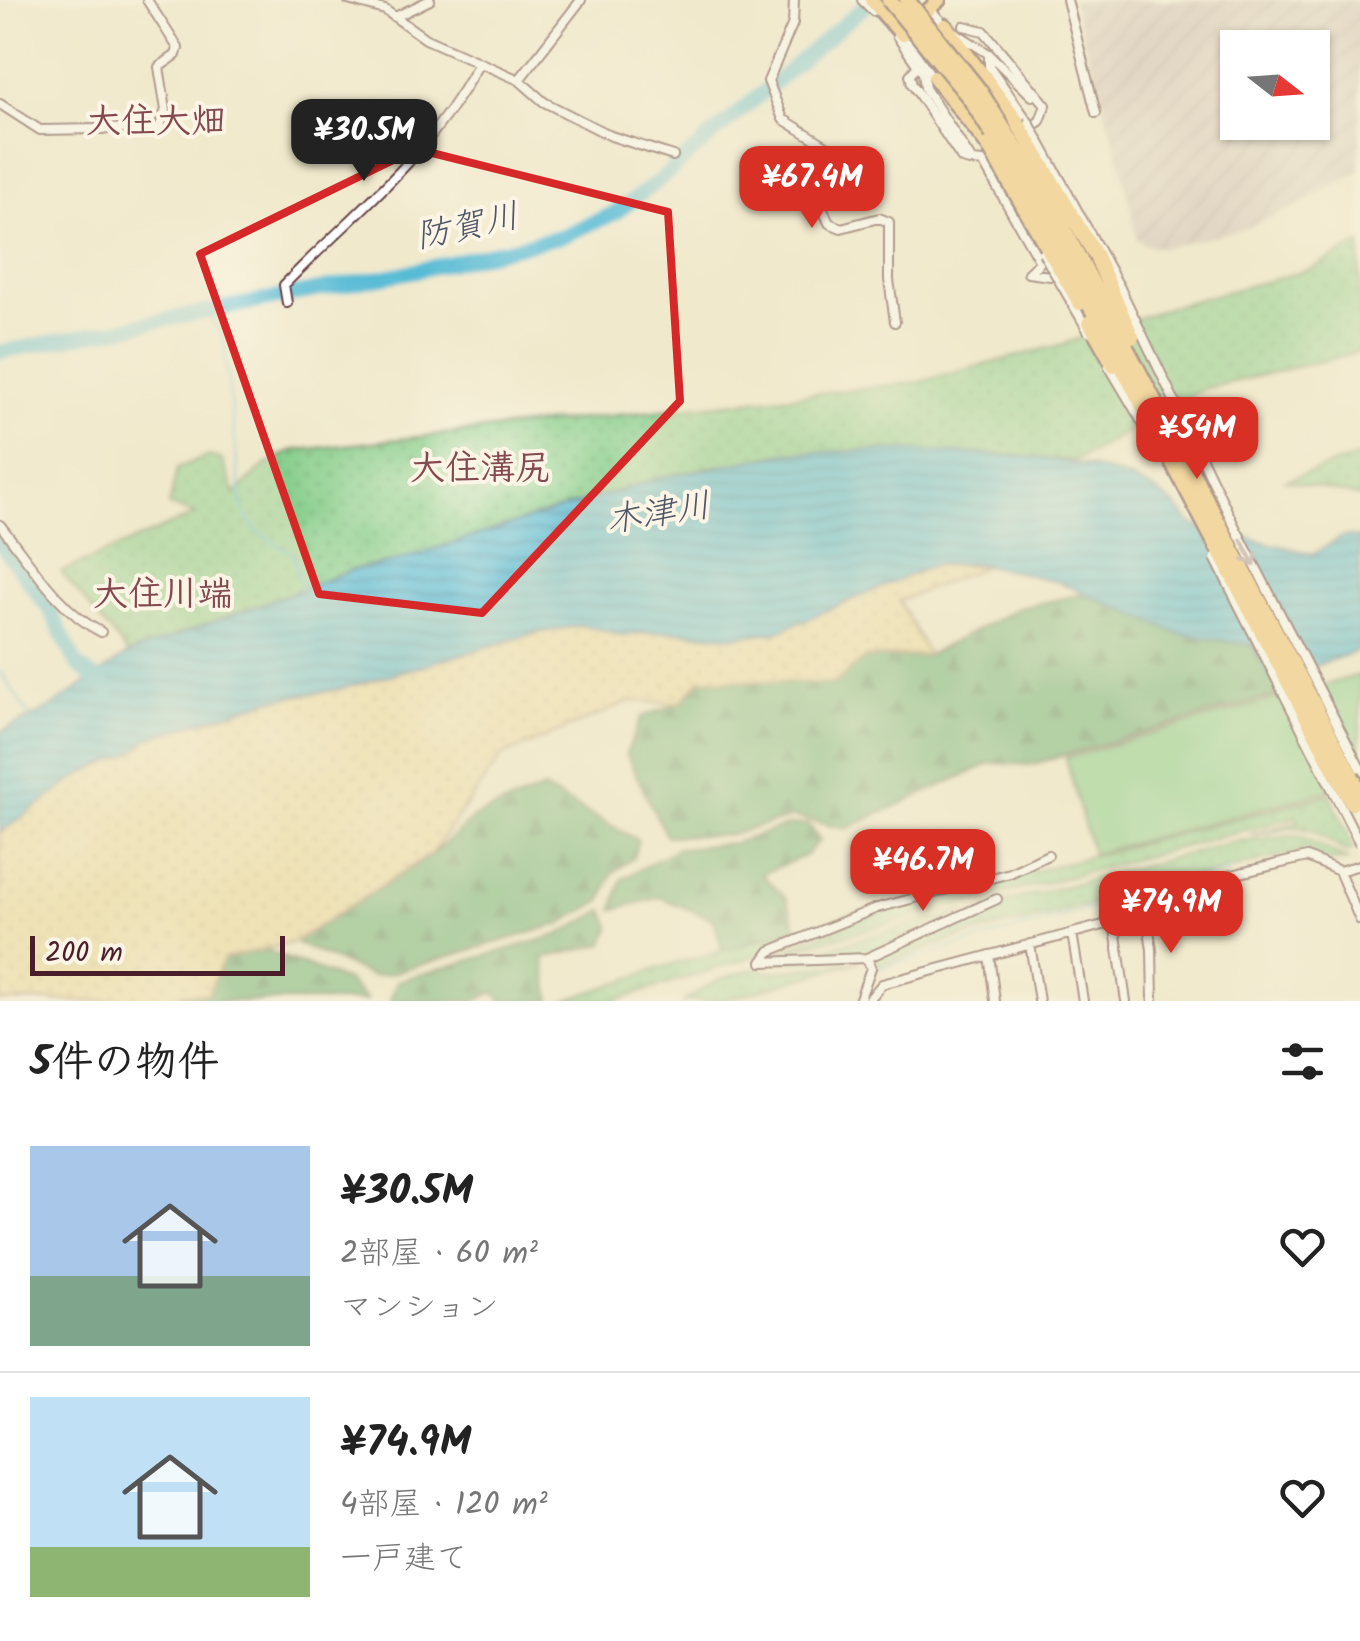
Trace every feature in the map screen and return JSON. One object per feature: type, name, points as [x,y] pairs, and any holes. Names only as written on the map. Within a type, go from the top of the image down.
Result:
[{"type":"highway","points":[[906,0],[978,90],[1047,197],[1200,487],[1357,804]]},
{"type":"highway","points":[[885,6],[942,61],[996,139],[1070,266],[1357,804]]},
{"type":"highway","points":[[944,26],[1023,122],[1096,256],[1200,487]]},
{"type":"highway","points":[[935,77],[985,147],[1155,428]]},
{"type":"main road","points":[[870,0],[885,6],[902,35],[931,3]]},
{"type":"street","points":[[0,104],[40,130],[159,128],[166,110],[158,67],[176,55],[178,48],[147,0]]},
{"type":"street","points":[[348,0],[378,4],[478,66],[520,80],[544,102],[611,136],[673,156]]},
{"type":"street","points":[[395,17],[430,0]]},
{"type":"street","points":[[520,80],[581,0]]},
{"type":"street","points":[[794,0],[793,24],[768,80],[783,118],[825,145],[810,179],[830,223],[841,228],[879,218],[889,222],[889,280],[895,322]]},
{"type":"street","points":[[862,0],[923,72],[925,88],[972,161]]},
{"type":"street","points":[[1067,0],[1096,113]]},
{"type":"street","points":[[931,3],[944,26],[989,54],[1045,109]]},
{"type":"street","points":[[964,26],[984,30],[1045,109]]},
{"type":"street","points":[[902,35],[935,77]]},
{"type":"street","points":[[989,54],[989,66],[1120,288],[1233,523],[1360,768]]},
{"type":"street","points":[[287,303],[284,285],[338,228],[400,177],[452,111],[478,66]]},
{"type":"street","points":[[915,69],[910,75],[912,84],[962,158],[983,162],[1040,121],[1045,109]]},
{"type":"street","points":[[985,147],[1160,452],[1360,844]]},
{"type":"street","points":[[983,162],[1040,262],[1028,273],[1050,276]]},
{"type":"street","points":[[0,525],[83,623],[102,632]]},
{"type":"street","points":[[997,899],[867,958],[769,966],[762,962],[770,951],[877,908],[1010,873],[1048,855]]},
{"type":"street","points":[[1152,1001],[1144,896],[1307,857],[1338,871],[1360,865]]},
{"type":"street","points":[[1338,871],[1360,920]]},
{"type":"street","points":[[868,1001],[882,984],[1148,913]]},
{"type":"street","points":[[1114,922],[1126,1001]]},
{"type":"street","points":[[1072,933],[1083,1001]]},
{"type":"street","points":[[1030,944],[1039,1001]]},
{"type":"street","points":[[990,955],[996,1001]]},
{"type":"street","points":[[859,1001],[871,968],[867,958]]},
{"type":"highlighted area","points":[[416,149],[668,212],[680,401],[482,613],[319,594],[200,254]]},
{"type":"shaded area","points":[[1072,0],[1360,0],[1360,170],[1307,202],[1244,229],[1162,248],[1137,239],[1120,162]]},
{"type":"green space","points":[[1360,244],[1360,352],[1203,389],[1076,461],[905,450],[787,453],[662,477],[394,562],[352,570],[128,654],[61,572],[196,514],[169,506],[177,468],[209,456],[222,460],[235,494],[263,467],[291,451],[919,382],[1067,343],[1170,307],[1308,270]]},
{"type":"green space","points":[[1360,456],[1360,497],[1286,480]]},
{"type":"green space","points":[[1087,593],[1250,644],[1281,694],[1030,765],[991,763],[846,829],[793,817],[729,835],[666,836],[626,754],[642,717],[680,703],[701,679],[834,684],[864,658],[928,655],[1018,608]]},
{"type":"green space","points":[[1360,675],[1360,782],[1092,854],[1066,758]]},
{"type":"green space","points":[[544,789],[638,840],[633,858],[612,873],[602,900],[560,924],[371,976],[294,942],[431,855],[476,816]]},
{"type":"green space","points":[[1330,794],[1354,848],[1346,852],[1314,831],[1298,827],[1250,835],[1299,822],[1296,817],[778,953],[876,912]]},
{"type":"green space","points":[[808,824],[820,840],[805,856],[761,874],[786,898],[797,929],[722,951],[714,920],[660,897],[613,910],[622,879],[678,848],[734,843],[789,825]]},
{"type":"green space","points":[[1300,835],[1348,860],[1327,861],[1306,850],[958,938],[877,966],[875,957],[997,904],[1237,841]]},
{"type":"green space","points":[[604,910],[611,926],[604,944],[544,958],[551,1001],[502,1001],[494,992],[475,1001],[390,1001],[397,981],[558,935]]},
{"type":"green space","points":[[867,910],[759,955],[614,1001],[564,1001],[660,968]]},
{"type":"green space","points":[[967,910],[865,955],[774,962]]},
{"type":"green space","points":[[263,949],[347,981],[367,1001],[179,1001],[181,994],[208,993],[222,959]]},
{"type":"green space","points":[[859,962],[721,1001],[684,1001],[719,979],[760,967],[767,972]]},
{"type":"sand","points":[[934,565],[987,565],[899,601],[928,655],[865,658],[834,684],[701,679],[680,703],[631,701],[502,756],[431,854],[294,942],[223,959],[208,994],[181,994],[179,1001],[0,1001],[0,832],[74,780],[126,755],[147,739],[271,700],[341,689],[536,633],[584,625],[622,635],[671,631],[733,637]]},
{"type":"water","name":"木津川","points":[[905,450],[1017,456],[1100,469],[1137,482],[1168,500],[1190,524],[1313,554],[1344,536],[1360,538],[1360,650],[1272,681],[1253,645],[1181,634],[1056,581],[976,563],[934,565],[776,632],[733,637],[671,631],[622,635],[584,625],[536,633],[341,689],[270,700],[147,739],[126,755],[74,780],[0,832],[0,732],[50,708],[128,654],[352,570],[394,562],[662,477],[787,453]]},
{"type":"waterway","name":"防賀川","points":[[0,352],[419,270],[562,236],[615,213],[657,182],[872,0]]},
{"type":"waterway","points":[[205,311],[223,336],[242,507],[255,530],[293,554],[303,590]]},
{"type":"waterway","points":[[0,543],[51,612],[77,665],[109,690]]},
{"type":"waterway","points":[[0,671],[32,720]]},
{"type":"waterway","points":[[1170,886],[1230,871]]},
{"type":"waterway","points":[[875,969],[1143,894]]},
{"type":"district","name":"大住大畑","points":[[156,120]]},
{"type":"district","name":"大住溝尻","points":[[480,467]]},
{"type":"district","name":"大住川端","points":[[163,593]]}]
